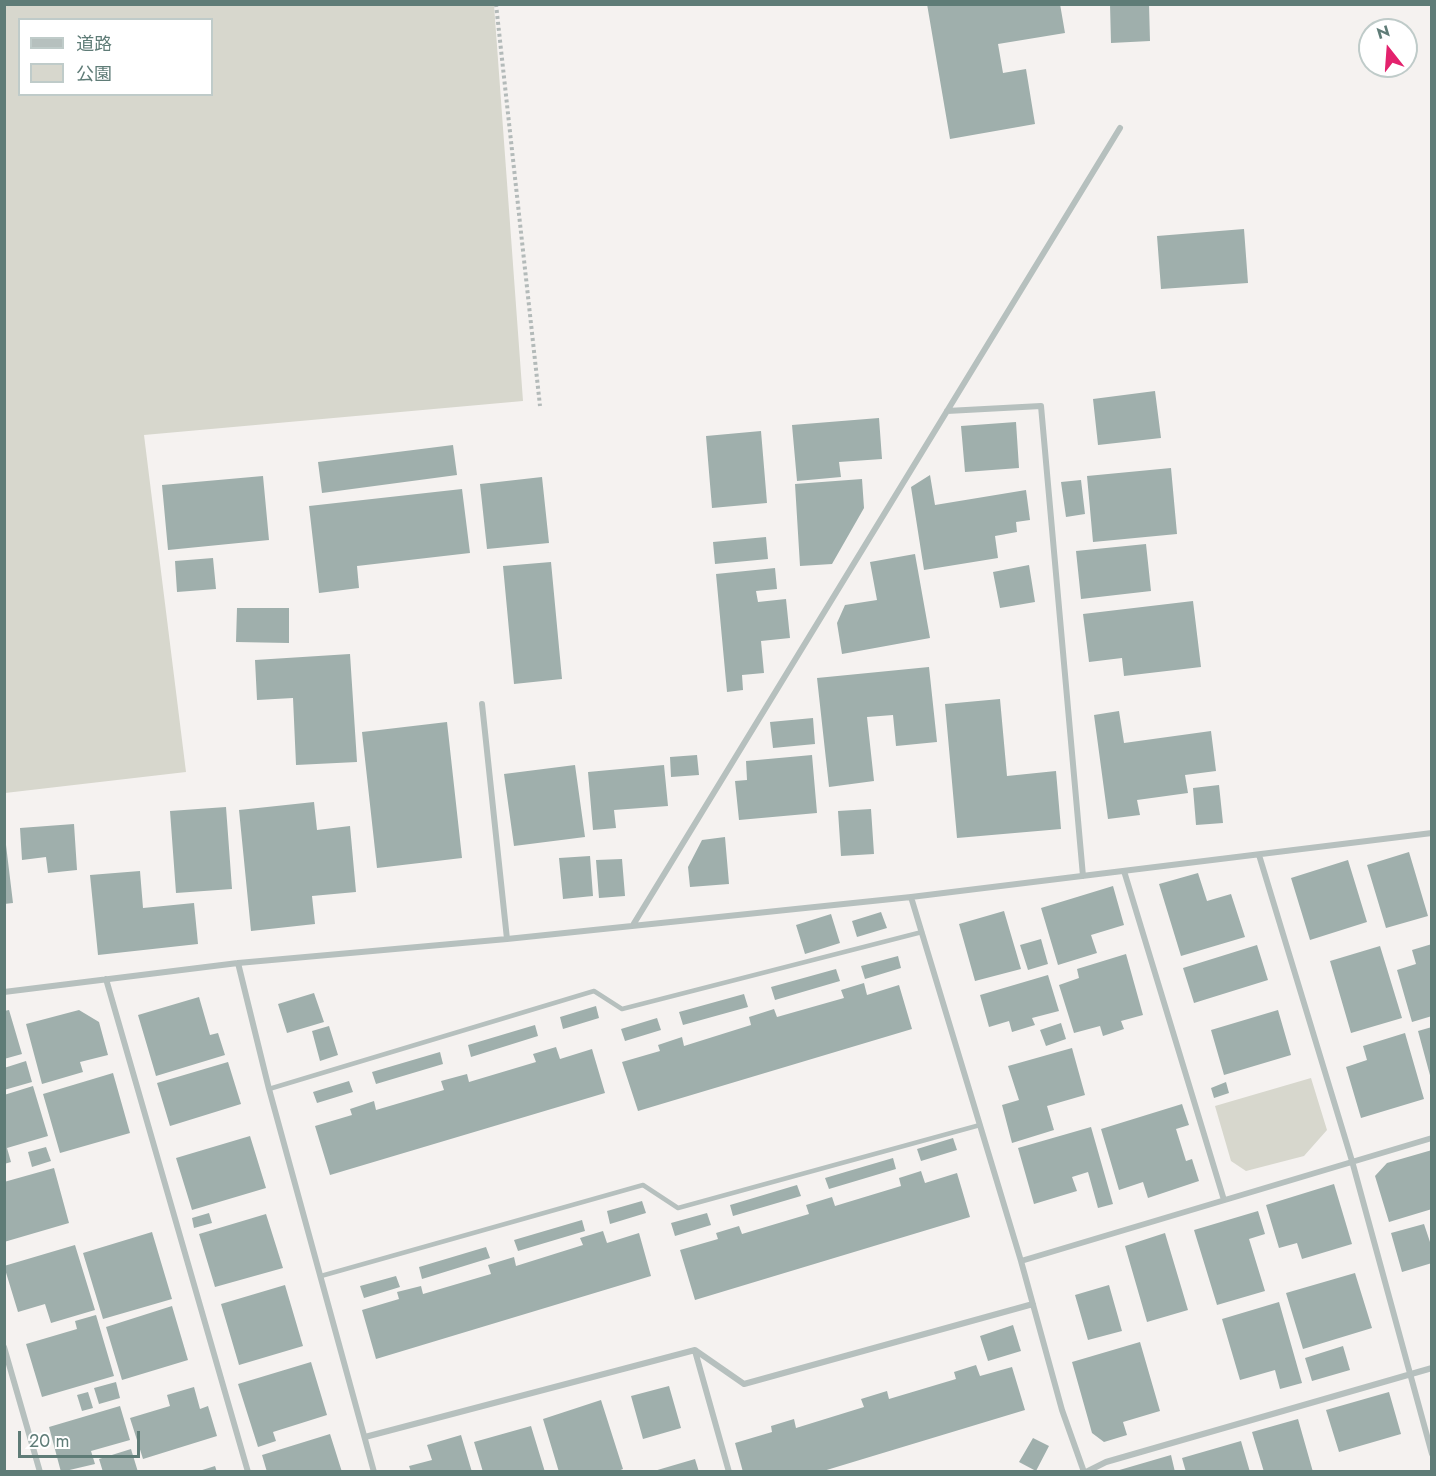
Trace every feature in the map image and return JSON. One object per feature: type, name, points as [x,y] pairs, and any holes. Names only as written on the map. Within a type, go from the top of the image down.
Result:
[{"type":"street","points":[[633,925],[1120,128]]},
{"type":"street","points":[[947,411],[1041,406],[1083,876]]},
{"type":"street","points":[[482,704],[507,939]]},
{"type":"street","points":[[4,992],[238,963],[507,939],[911,897],[1431,833]]},
{"type":"street","points":[[1259,855],[1352,1161],[1431,1454]]},
{"type":"street","points":[[1124,871],[1224,1200]]},
{"type":"street","points":[[911,897],[1021,1261],[1062,1410],[1085,1472],[1106,1462],[1431,1368]]},
{"type":"street","points":[[238,963],[269,1089],[374,1472]]},
{"type":"street","points":[[106,979],[248,1472]]},
{"type":"street","points":[[1021,1261],[1431,1138]]},
{"type":"street","points":[[365,1437],[695,1350],[744,1384],[1033,1304]]},
{"type":"street","points":[[4,1347],[40,1472]]},
{"type":"street","points":[[695,1350],[729,1472]]},
{"type":"lane","points":[[269,1089],[594,991],[622,1008],[922,932]]},
{"type":"lane","points":[[321,1276],[643,1185],[678,1208],[980,1125]]},
{"type":"path","points":[[496,4],[540,406]]},
{"type":"green space","points":[[4,5],[494,5],[523,401],[144,435],[186,772],[5,793]]},
{"type":"green space","points":[[1311,1078],[1327,1130],[1304,1156],[1246,1171],[1231,1161],[1215,1106]]},
{"type":"building","points":[[927,4],[1060,4],[1065,33],[998,44],[1003,73],[1026,69],[1035,124],[950,139]]},
{"type":"building","points":[[1110,4],[1149,4],[1150,41],[1111,43]]},
{"type":"building","points":[[1244,229],[1248,283],[1161,289],[1157,236]]},
{"type":"building","points":[[1155,391],[1161,438],[1098,445],[1093,399]]},
{"type":"building","points":[[879,418],[882,459],[839,462],[841,477],[797,481],[792,425]]},
{"type":"building","points":[[1016,422],[1019,468],[965,472],[961,426]]},
{"type":"building","points":[[761,431],[767,503],[712,508],[706,436]]},
{"type":"building","points":[[453,445],[457,475],[322,493],[318,462]]},
{"type":"building","points":[[1171,468],[1177,534],[1093,542],[1087,476]]},
{"type":"building","points":[[930,475],[935,505],[1026,490],[1030,520],[1016,522],[1017,532],[995,536],[998,558],[924,570],[911,487]]},
{"type":"building","points":[[263,476],[269,540],[168,550],[162,485]]},
{"type":"building","points":[[542,477],[549,543],[487,549],[480,484]]},
{"type":"building","points":[[862,479],[864,508],[832,564],[800,566],[795,484]]},
{"type":"building","points":[[1081,480],[1085,514],[1066,517],[1061,482]]},
{"type":"building","points":[[462,489],[470,553],[357,566],[359,588],[319,593],[309,506]]},
{"type":"building","points":[[766,537],[768,559],[715,564],[713,542]]},
{"type":"building","points":[[1146,544],[1151,591],[1081,599],[1076,551]]},
{"type":"building","points":[[915,554],[930,638],[842,654],[837,623],[845,605],[877,600],[870,562]]},
{"type":"building","points":[[213,558],[216,589],[177,592],[175,561]]},
{"type":"building","points":[[551,562],[562,679],[514,684],[503,566]]},
{"type":"building","points":[[1029,565],[1035,602],[1000,608],[993,572]]},
{"type":"building","points":[[775,568],[777,589],[756,591],[758,602],[786,599],[790,638],[761,641],[764,673],[742,675],[743,690],[727,692],[716,574]]},
{"type":"building","points":[[1193,601],[1201,667],[1124,676],[1122,658],[1089,662],[1083,614]]},
{"type":"building","points":[[237,608],[289,608],[289,643],[236,642]]},
{"type":"building","points":[[350,654],[357,762],[296,765],[293,698],[257,700],[255,660]]},
{"type":"building","points":[[929,667],[937,742],[896,746],[893,715],[867,717],[874,781],[829,787],[817,678]]},
{"type":"building","points":[[1000,699],[1007,776],[1056,771],[1061,829],[957,838],[945,704]]},
{"type":"building","points":[[1119,711],[1124,743],[1211,731],[1216,771],[1185,775],[1188,793],[1137,800],[1140,815],[1108,819],[1094,715]]},
{"type":"building","points":[[813,718],[815,744],[773,748],[770,722]]},
{"type":"building","points":[[447,722],[462,858],[377,868],[362,732]]},
{"type":"building","points":[[697,755],[699,775],[671,777],[670,757]]},
{"type":"building","points":[[812,755],[817,813],[739,820],[735,781],[747,780],[746,761]]},
{"type":"building","points":[[575,765],[585,837],[514,846],[504,774]]},
{"type":"building","points":[[664,765],[668,806],[614,810],[616,828],[593,830],[588,772]]},
{"type":"building","points":[[1219,785],[1223,823],[1196,825],[1193,788]]},
{"type":"building","points":[[314,802],[317,830],[350,826],[356,892],[312,896],[315,924],[251,931],[239,810]]},
{"type":"building","points":[[226,807],[232,889],[176,893],[170,811]]},
{"type":"building","points":[[871,809],[874,854],[841,856],[838,811]]},
{"type":"building","points":[[74,824],[77,870],[48,873],[46,857],[22,860],[20,828]]},
{"type":"building","points":[[725,837],[729,884],[690,887],[688,867],[702,840]]},
{"type":"building","points":[[6,845],[13,903],[4,904],[4,846]]},
{"type":"building","points":[[1409,852],[1428,916],[1386,928],[1367,865]]},
{"type":"building","points":[[590,856],[593,896],[563,899],[559,858]]},
{"type":"building","points":[[622,859],[625,896],[599,898],[596,860]]},
{"type":"building","points":[[1348,860],[1367,922],[1310,940],[1291,878]]},
{"type":"building","points":[[140,871],[143,908],[194,903],[198,944],[98,955],[90,875]]},
{"type":"building","points":[[1198,873],[1207,901],[1231,894],[1245,937],[1181,956],[1159,884]]},
{"type":"building","points":[[1113,886],[1124,925],[1091,935],[1097,953],[1058,965],[1041,908]]},
{"type":"building","points":[[1004,911],[1021,969],[975,981],[959,924]]},
{"type":"building","points":[[881,912],[887,928],[857,937],[852,921]]},
{"type":"building","points":[[831,914],[840,943],[805,954],[796,925]]},
{"type":"building","points":[[1041,939],[1048,964],[1028,970],[1020,945]]},
{"type":"building","points":[[1432,944],[1432,1016],[1412,1022],[1397,970],[1416,964],[1412,950]]},
{"type":"building","points":[[1257,945],[1268,980],[1194,1003],[1183,968]]},
{"type":"building","points":[[1380,946],[1402,1018],[1351,1033],[1330,961]]},
{"type":"building","points":[[1126,954],[1143,1015],[1121,1021],[1124,1029],[1103,1036],[1100,1026],[1074,1033],[1059,985],[1079,978],[1077,969]]},
{"type":"building","points":[[898,956],[901,968],[865,979],[861,966]]},
{"type":"building","points":[[836,969],[840,981],[775,1000],[771,987]]},
{"type":"building","points":[[1048,975],[1059,1011],[1032,1018],[1035,1025],[1012,1032],[1009,1021],[989,1027],[980,995]]},
{"type":"building","points":[[864,983],[867,995],[899,985],[912,1029],[638,1111],[622,1062],[660,1051],[658,1045],[682,1037],[684,1046],[751,1025],[749,1017],[774,1009],[777,1017],[844,998],[841,990]]},
{"type":"building","points":[[314,993],[324,1022],[287,1033],[278,1004]]},
{"type":"building","points":[[744,994],[748,1007],[683,1025],[679,1012]]},
{"type":"building","points":[[199,997],[210,1035],[218,1033],[225,1055],[156,1076],[138,1015]]},
{"type":"building","points":[[596,1006],[599,1018],[563,1029],[560,1017]]},
{"type":"building","points":[[9,1010],[22,1054],[4,1059],[4,1011]]},
{"type":"building","points":[[79,1010],[99,1022],[108,1055],[80,1062],[83,1072],[42,1084],[26,1024]]},
{"type":"building","points":[[1278,1010],[1291,1055],[1224,1075],[1211,1030]]},
{"type":"building","points":[[657,1018],[661,1030],[625,1041],[621,1029]]},
{"type":"building","points":[[1061,1023],[1066,1039],[1046,1046],[1040,1030]]},
{"type":"building","points":[[535,1025],[538,1036],[471,1057],[468,1045]]},
{"type":"building","points":[[329,1026],[338,1055],[320,1061],[312,1031]]},
{"type":"building","points":[[1432,1027],[1432,1079],[1431,1079],[1418,1031]]},
{"type":"building","points":[[1405,1033],[1424,1099],[1361,1118],[1346,1067],[1367,1060],[1363,1046]]},
{"type":"building","points":[[556,1047],[560,1059],[592,1049],[605,1093],[330,1175],[315,1126],[352,1115],[350,1109],[374,1101],[376,1110],[444,1090],[441,1081],[467,1074],[469,1082],[536,1062],[533,1054]]},
{"type":"building","points":[[1072,1048],[1085,1095],[1047,1106],[1054,1130],[1012,1143],[1002,1105],[1019,1100],[1008,1066]]},
{"type":"building","points":[[440,1052],[443,1064],[376,1084],[372,1072]]},
{"type":"building","points":[[26,1061],[32,1082],[4,1090],[4,1068]]},
{"type":"building","points":[[228,1062],[241,1104],[170,1126],[157,1083]]},
{"type":"building","points":[[113,1073],[130,1133],[60,1153],[43,1094]]},
{"type":"building","points":[[349,1081],[353,1092],[317,1103],[313,1092]]},
{"type":"building","points":[[1226,1082],[1229,1093],[1214,1098],[1211,1088]]},
{"type":"building","points":[[33,1086],[48,1136],[7,1148],[11,1162],[4,1164],[4,1095]]},
{"type":"building","points":[[1182,1104],[1189,1125],[1176,1129],[1186,1161],[1192,1159],[1199,1181],[1148,1198],[1143,1182],[1119,1190],[1101,1129]]},
{"type":"building","points":[[1091,1127],[1113,1204],[1098,1208],[1088,1172],[1072,1177],[1077,1191],[1034,1204],[1018,1148]]},
{"type":"building","points":[[250,1136],[266,1188],[192,1210],[176,1158]]},
{"type":"building","points":[[953,1138],[957,1150],[921,1161],[917,1149]]},
{"type":"building","points":[[46,1147],[51,1161],[32,1167],[28,1152]]},
{"type":"building","points":[[1432,1150],[1432,1209],[1389,1222],[1375,1176],[1387,1163]]},
{"type":"building","points":[[893,1158],[896,1169],[829,1189],[825,1178]]},
{"type":"building","points":[[54,1168],[69,1223],[4,1242],[4,1182]]},
{"type":"building","points":[[921,1171],[925,1183],[957,1173],[970,1217],[695,1300],[680,1250],[718,1239],[716,1233],[739,1226],[742,1234],[809,1214],[806,1205],[832,1197],[835,1206],[901,1186],[899,1178]]},
{"type":"building","points":[[1334,1184],[1352,1244],[1302,1259],[1297,1243],[1279,1248],[1266,1205]]},
{"type":"building","points":[[797,1185],[801,1196],[733,1216],[730,1205]]},
{"type":"building","points":[[642,1201],[646,1213],[610,1224],[607,1211]]},
{"type":"building","points":[[1258,1211],[1265,1234],[1249,1239],[1265,1291],[1217,1305],[1194,1230]]},
{"type":"building","points":[[209,1213],[212,1223],[194,1228],[192,1218]]},
{"type":"building","points":[[707,1213],[711,1225],[675,1236],[671,1223]]},
{"type":"building","points":[[266,1214],[283,1268],[215,1287],[199,1234]]},
{"type":"building","points":[[582,1220],[585,1231],[518,1251],[514,1240]]},
{"type":"building","points":[[1424,1224],[1432,1248],[1432,1263],[1402,1272],[1391,1233]]},
{"type":"building","points":[[603,1231],[607,1243],[639,1233],[651,1276],[376,1359],[362,1310],[399,1299],[397,1292],[421,1286],[423,1294],[491,1274],[488,1265],[514,1257],[516,1266],[583,1245],[580,1238]]},
{"type":"building","points":[[152,1232],[172,1299],[103,1319],[83,1253]]},
{"type":"building","points":[[1165,1233],[1188,1310],[1147,1322],[1125,1246]]},
{"type":"building","points":[[75,1245],[95,1310],[51,1323],[45,1304],[18,1312],[4,1266]]},
{"type":"building","points":[[486,1247],[490,1258],[422,1279],[419,1267]]},
{"type":"building","points":[[1355,1273],[1372,1328],[1303,1349],[1286,1293]]},
{"type":"building","points":[[396,1276],[400,1287],[364,1298],[360,1286]]},
{"type":"building","points":[[285,1285],[303,1346],[239,1365],[221,1304]]},
{"type":"building","points":[[1109,1285],[1122,1331],[1088,1340],[1075,1295]]},
{"type":"building","points":[[1279,1302],[1302,1383],[1280,1389],[1275,1370],[1240,1380],[1222,1319]]},
{"type":"building","points":[[172,1306],[188,1360],[122,1380],[106,1327]]},
{"type":"building","points":[[96,1315],[114,1376],[42,1397],[26,1344],[77,1329],[75,1321]]},
{"type":"building","points":[[1013,1325],[1021,1351],[988,1361],[980,1336]]},
{"type":"building","points":[[1140,1342],[1160,1411],[1123,1422],[1127,1435],[1104,1442],[1092,1433],[1072,1362]]},
{"type":"building","points":[[1343,1346],[1350,1370],[1312,1381],[1305,1358]]},
{"type":"building","points":[[311,1362],[327,1415],[273,1432],[276,1441],[258,1447],[238,1384]]},
{"type":"building","points":[[976,1365],[980,1376],[1012,1367],[1025,1410],[820,1472],[743,1472],[735,1443],[772,1432],[771,1426],[794,1419],[796,1428],[864,1407],[861,1399],[887,1391],[889,1399],[956,1379],[954,1372]]},
{"type":"building","points":[[116,1382],[120,1398],[99,1404],[94,1388]]},
{"type":"building","points":[[669,1386],[681,1428],[643,1439],[631,1396]]},
{"type":"building","points":[[194,1387],[200,1409],[208,1406],[217,1436],[143,1459],[130,1418],[170,1406],[167,1395]]},
{"type":"building","points":[[88,1392],[93,1408],[82,1411],[77,1395]]},
{"type":"building","points":[[1389,1392],[1401,1434],[1339,1452],[1326,1410]]},
{"type":"building","points":[[601,1400],[623,1469],[616,1472],[559,1472],[543,1419]]},
{"type":"building","points":[[120,1406],[130,1440],[91,1451],[95,1464],[61,1472],[49,1427]]},
{"type":"building","points":[[1298,1419],[1313,1472],[1264,1472],[1252,1432]]},
{"type":"building","points":[[531,1426],[545,1472],[483,1472],[474,1442]]},
{"type":"building","points":[[330,1434],[342,1472],[267,1472],[262,1455]]},
{"type":"building","points":[[461,1435],[472,1472],[411,1472],[409,1466],[432,1460],[427,1445]]},
{"type":"building","points":[[1033,1438],[1049,1446],[1036,1471],[1019,1462]]},
{"type":"building","points":[[1241,1441],[1250,1472],[1186,1472],[1182,1458]]},
{"type":"building","points":[[131,1449],[138,1472],[103,1472],[99,1459]]},
{"type":"building","points":[[1171,1455],[1175,1472],[1116,1471]]},
{"type":"building","points":[[695,1459],[699,1472],[654,1472],[654,1471]]},
{"type":"building","points":[[215,1466],[217,1472],[199,1472],[199,1471]]}]
